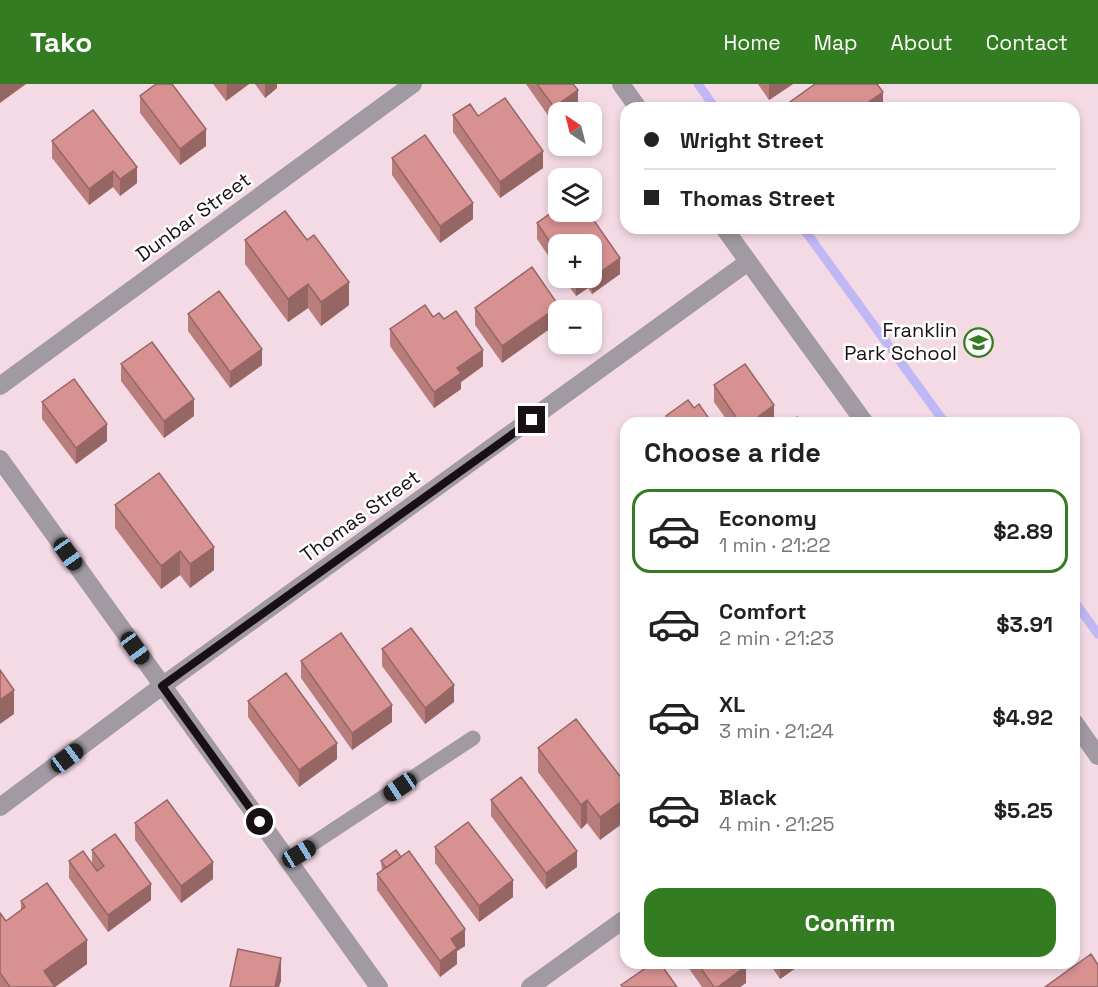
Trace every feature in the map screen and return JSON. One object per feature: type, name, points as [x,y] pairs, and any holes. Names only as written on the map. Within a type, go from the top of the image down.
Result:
[{"type":"street","name":"Dunbar Street","points":[[0,386],[413,84]]},
{"type":"street","points":[[621,84],[634,102]]},
{"type":"street","points":[[728,234],[861,417]]},
{"type":"street","name":"Thomas Street","points":[[0,807],[162,686],[748,262]]},
{"type":"street","points":[[0,459],[379,987]]},
{"type":"street","points":[[1080,730],[1098,756]]},
{"type":"street","points":[[530,987],[620,922]]},
{"type":"lane","points":[[288,860],[473,738]]},
{"type":"building","points":[[156,84],[172,84],[206,129],[180,149],[140,96]]},
{"type":"building","points":[[537,84],[573,84],[578,90],[561,102],[550,102]]},
{"type":"building","points":[[815,84],[877,84],[883,92],[869,102],[790,102]]},
{"type":"building","points":[[505,98],[543,151],[500,182],[453,115],[470,104],[478,116]]},
{"type":"building","points":[[93,110],[137,167],[120,179],[113,171],[89,189],[52,141]]},
{"type":"building","points":[[425,135],[473,203],[440,226],[392,158]]},
{"type":"building","points":[[285,211],[307,240],[314,235],[349,282],[321,302],[308,284],[288,299],[245,240]]},
{"type":"building","points":[[548,215],[548,222],[595,222],[620,258],[602,271],[602,234],[548,234],[548,239],[537,223]]},
{"type":"building","points":[[532,267],[555,300],[548,300],[548,314],[502,346],[475,308]]},
{"type":"building","points":[[219,291],[262,349],[230,372],[188,314]]},
{"type":"building","points":[[425,305],[433,317],[439,313],[444,319],[456,311],[483,350],[457,368],[461,373],[434,392],[390,329]]},
{"type":"building","points":[[152,342],[194,399],[164,421],[121,364]]},
{"type":"building","points":[[745,364],[774,405],[758,417],[736,417],[714,385]]},
{"type":"building","points":[[74,379],[107,424],[76,448],[42,402]]},
{"type":"building","points":[[688,400],[694,408],[699,404],[708,417],[667,417]]},
{"type":"building","points":[[159,473],[214,547],[190,564],[180,551],[161,566],[115,505]]},
{"type":"building","points":[[411,628],[454,685],[425,708],[382,649]]},
{"type":"building","points":[[341,633],[392,705],[352,733],[301,661]]},
{"type":"building","points":[[0,670],[14,690],[0,700]]},
{"type":"building","points":[[286,673],[337,743],[299,770],[248,701]]},
{"type":"building","points":[[576,719],[620,776],[620,802],[600,817],[587,800],[581,805],[538,748]]},
{"type":"building","points":[[521,777],[577,851],[546,873],[491,800]]},
{"type":"building","points":[[167,800],[213,862],[181,886],[135,823]]},
{"type":"building","points":[[468,822],[513,880],[479,906],[435,847]]},
{"type":"building","points":[[115,834],[151,884],[108,915],[69,861],[83,851],[97,871],[104,866],[92,850]]},
{"type":"building","points":[[396,850],[401,857],[386,868],[381,861]]},
{"type":"building","points":[[409,851],[465,929],[451,939],[457,948],[440,961],[377,874]]},
{"type":"building","points":[[47,883],[87,940],[44,971],[55,987],[10,987],[0,973],[0,913],[6,921],[25,907],[21,901]]},
{"type":"building","points":[[238,949],[281,958],[275,987],[230,987]]},
{"type":"building","points":[[1091,954],[1098,965],[1098,987],[1045,987],[1070,969],[1080,969],[1080,962]]},
{"type":"building","points":[[644,969],[664,969],[677,987],[623,987],[621,985]]},
{"type":"building","points":[[701,969],[742,969],[718,987],[714,987]]},
{"type":"waterway","points":[[698,84],[711,102]]},
{"type":"waterway","points":[[807,234],[941,417]]},
{"type":"waterway","points":[[1080,609],[1098,634]]},
{"type":"place","name":"Franklin Park School","points":[[978,342]]},
{"type":"route","points":[[260,822],[162,686],[532,420]]}]
